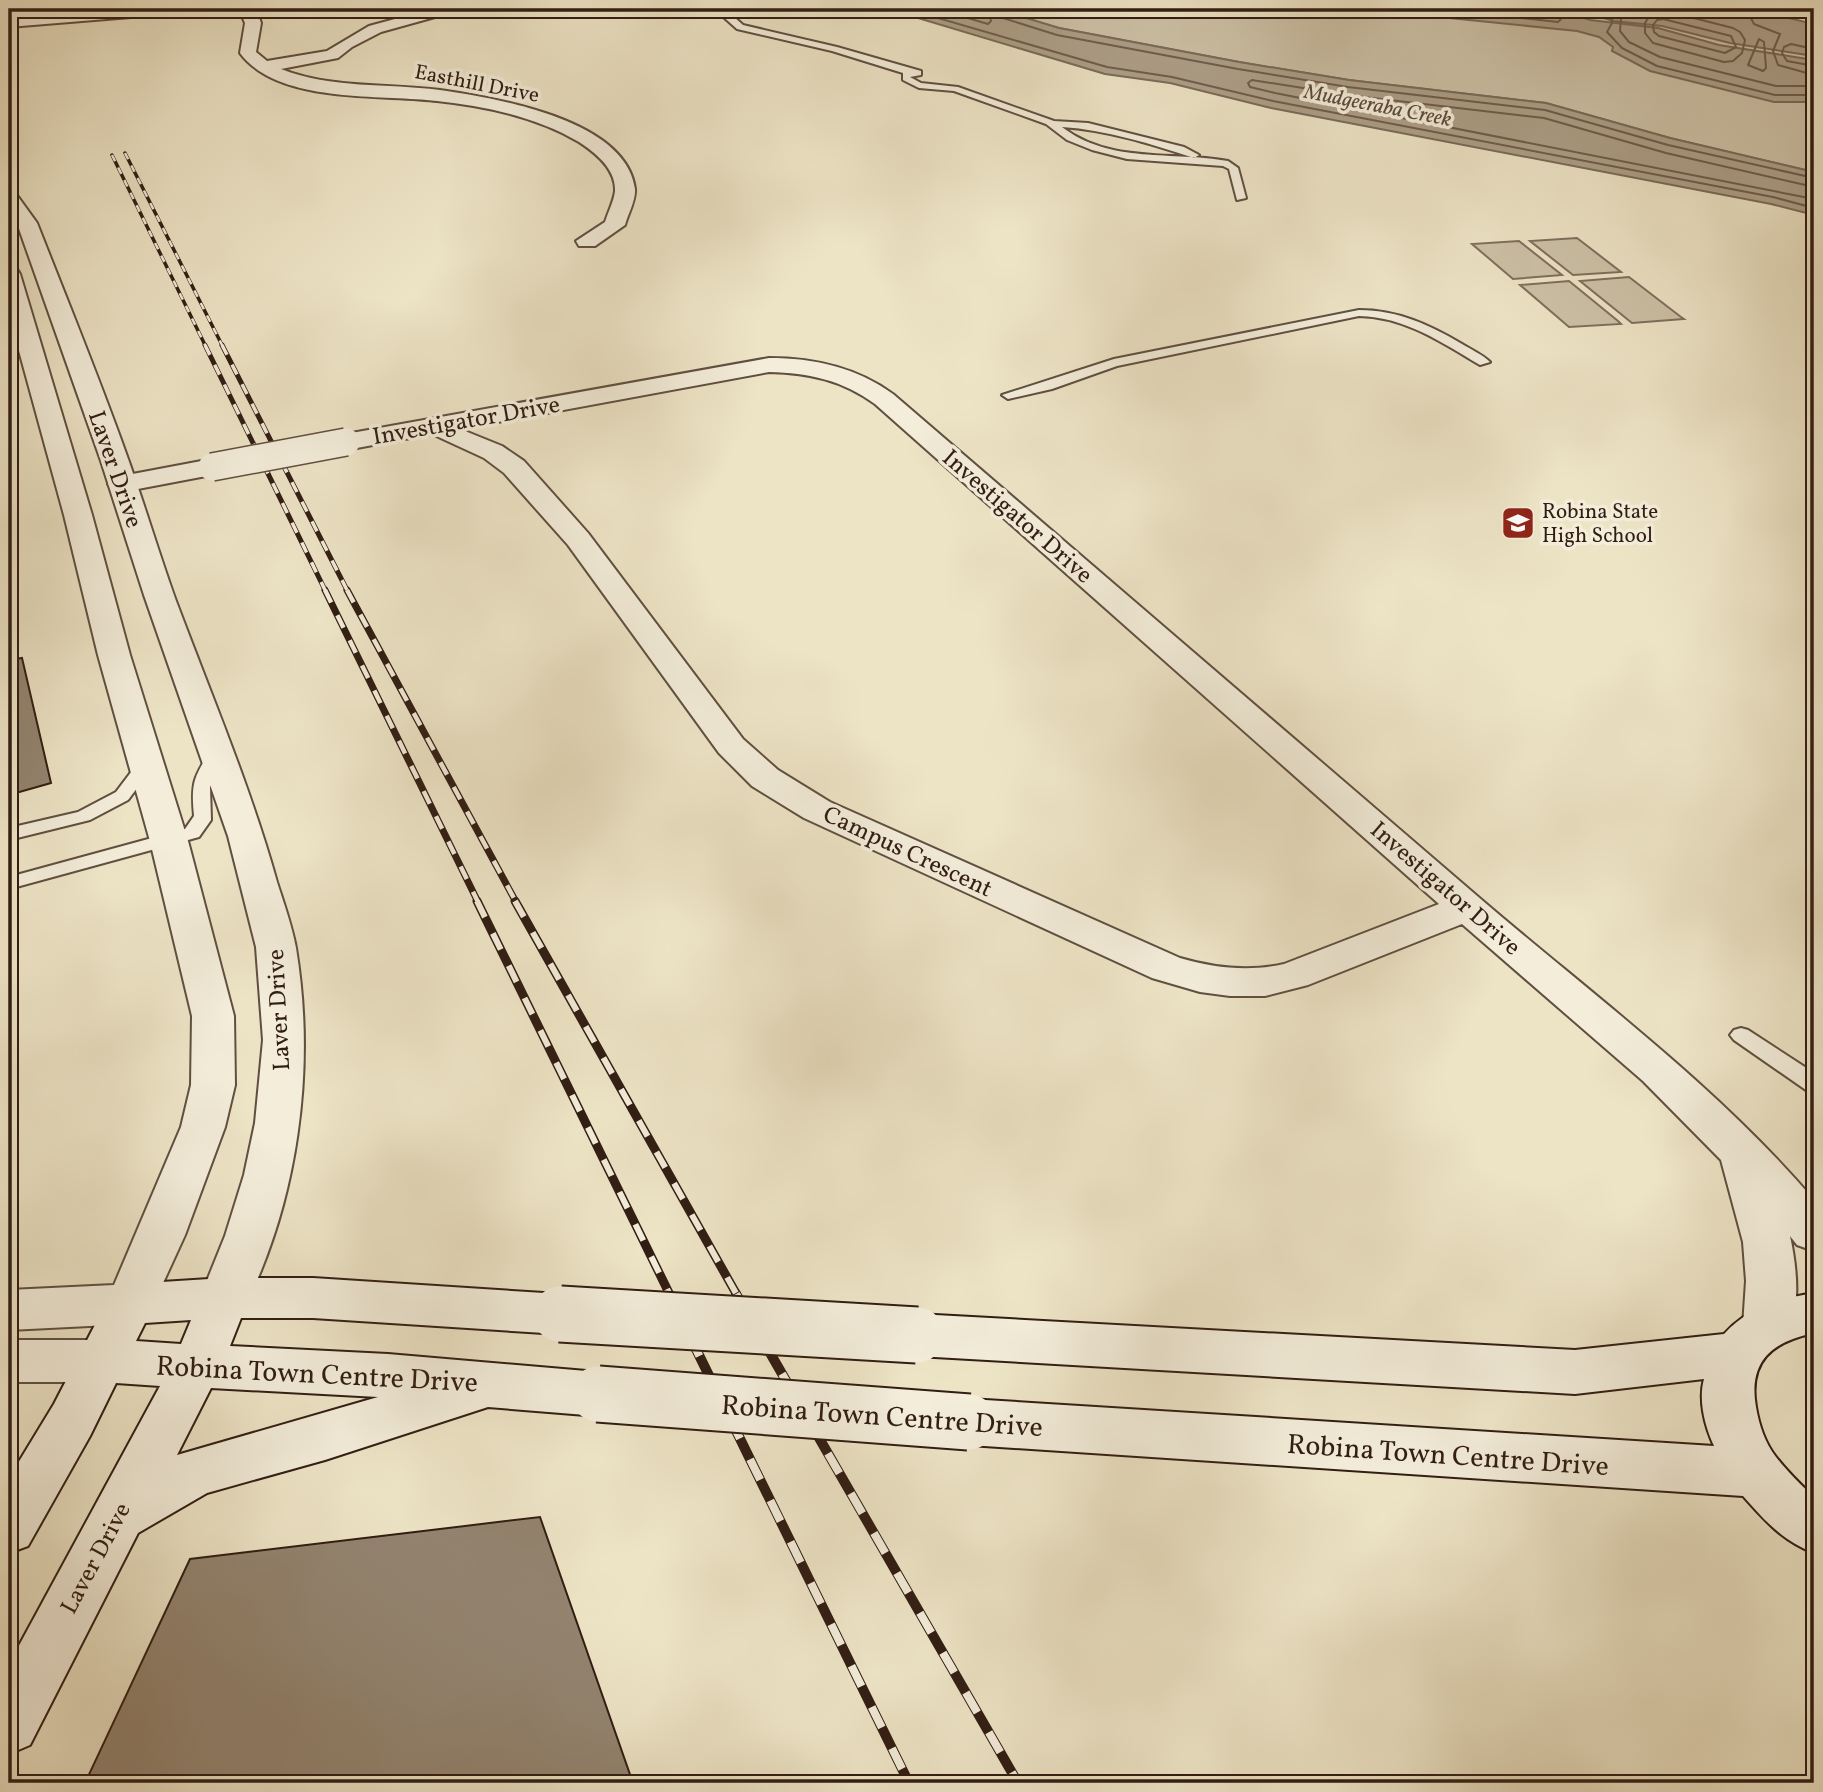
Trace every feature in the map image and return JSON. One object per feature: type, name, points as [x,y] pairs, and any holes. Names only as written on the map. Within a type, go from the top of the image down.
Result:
[{"type":"street","points":[[9,20],[103,9]]},
{"type":"street","points":[[9,20],[181,9],[248,9],[253,23],[248,53],[263,67],[332,55],[346,44],[375,29],[448,9]]},
{"type":"street","name":"Easthill Drive","points":[[263,67],[340,89],[415,93],[489,104],[540,117],[587,136],[614,156],[625,188],[615,225],[587,241]]},
{"type":"street","name":"Laver Drive","points":[[9,198],[27,223],[246,836],[276,947],[284,1040],[279,1110],[267,1175],[249,1236],[225,1298],[197,1365],[9,1724]]},
{"type":"street","name":"Laver Drive","points":[[9,1528],[72,1420],[130,1304],[161,1235],[203,1128],[213,1085],[213,1016],[169,841],[114,655],[78,514],[10,279]]},
{"type":"street","name":"Investigator Drive","points":[[122,484],[437,425],[483,432],[769,365],[802,366],[846,376],[884,399],[1467,908],[1658,1070],[1777,1188],[1814,1232]]},
{"type":"street","name":"Campus Crescent","points":[[483,432],[563,520],[731,746],[765,778],[817,810],[1141,957],[1200,978],[1230,982],[1265,982],[1294,975],[1467,908]]},
{"type":"street","name":"Investigator Drive","points":[[1738,1149],[1755,1194],[1769,1247],[1772,1273],[1752,1340],[1727,1389],[1733,1430],[1756,1473],[1793,1513],[1814,1528]]},
{"type":"street","points":[[9,1310],[225,1298],[352,1300],[1575,1372],[1752,1340],[1781,1320],[1814,1313]]},
{"type":"street","name":"Robina Town Centre Drive","points":[[9,1361],[197,1365],[491,1384],[969,1422],[1756,1473]]},
{"type":"street","points":[[117,1516],[194,1473],[325,1437],[491,1384]]},
{"type":"lane","points":[[722,11],[740,27],[834,49],[907,72],[937,76],[954,84],[955,89]]},
{"type":"lane","points":[[907,72],[906,78],[919,85],[955,89],[1053,124],[1088,126],[1181,149],[1194,155],[1198,162]]},
{"type":"lane","points":[[1053,124],[1070,138],[1127,156],[1225,163],[1233,168],[1241,198]]},
{"type":"lane","points":[[1008,395],[1048,386],[1123,361],[1359,313],[1399,317],[1484,362]]},
{"type":"lane","points":[[9,883],[192,833],[202,822],[204,809],[200,793],[217,754]]},
{"type":"lane","points":[[9,835],[84,816],[122,796],[147,763]]},
{"type":"lane","points":[[1741,1035],[1814,1084]]},
{"type":"shaded area","points":[[996,9],[1650,9],[1814,36],[1814,172],[1670,138],[1546,103],[1349,80],[1239,62],[1059,28]]},
{"type":"shaded area","points":[[1577,238],[1621,272],[1573,275],[1530,241]]},
{"type":"shaded area","points":[[1519,241],[1562,275],[1513,279],[1472,244]]},
{"type":"shaded area","points":[[1629,277],[1684,319],[1632,323],[1580,281]]},
{"type":"shaded area","points":[[1569,281],[1621,324],[1569,327],[1520,285]]},
{"type":"water","name":"Mudgeeraba Creek","points":[[888,9],[996,9],[1059,28],[1239,62],[1349,80],[1546,103],[1670,138],[1814,172],[1814,215],[1771,204],[1271,108],[1170,83],[1105,74]]},
{"type":"water","points":[[1360,9],[1557,9],[1590,20],[1658,28],[1719,45],[1814,60],[1814,102],[1774,102],[1650,71],[1612,51],[1613,47],[1599,37],[1577,31]]},
{"type":"water","points":[[1572,9],[1751,9],[1814,24],[1814,56],[1730,43],[1662,26],[1614,21]]},
{"type":"building","points":[[22,658],[51,783],[9,795],[9,660]]},
{"type":"building","points":[[540,1517],[633,1783],[85,1783],[190,1559]]},
{"type":"railway","points":[[125,153],[223,347]]},
{"type":"railway","points":[[112,155],[206,347]]},
{"type":"railway","points":[[205,345],[326,592]]},
{"type":"railway","points":[[222,345],[348,592]]},
{"type":"railway","points":[[325,590],[478,902]]},
{"type":"railway","points":[[347,590],[516,902]]},
{"type":"railway","points":[[477,901],[670,1295]]},
{"type":"railway","points":[[515,901],[737,1295]]},
{"type":"railway","points":[[669,1294],[909,1783]]},
{"type":"railway","points":[[736,1294],[1018,1783]]},
{"type":"place","name":"Robina State High School","points":[[1518,523]]}]
